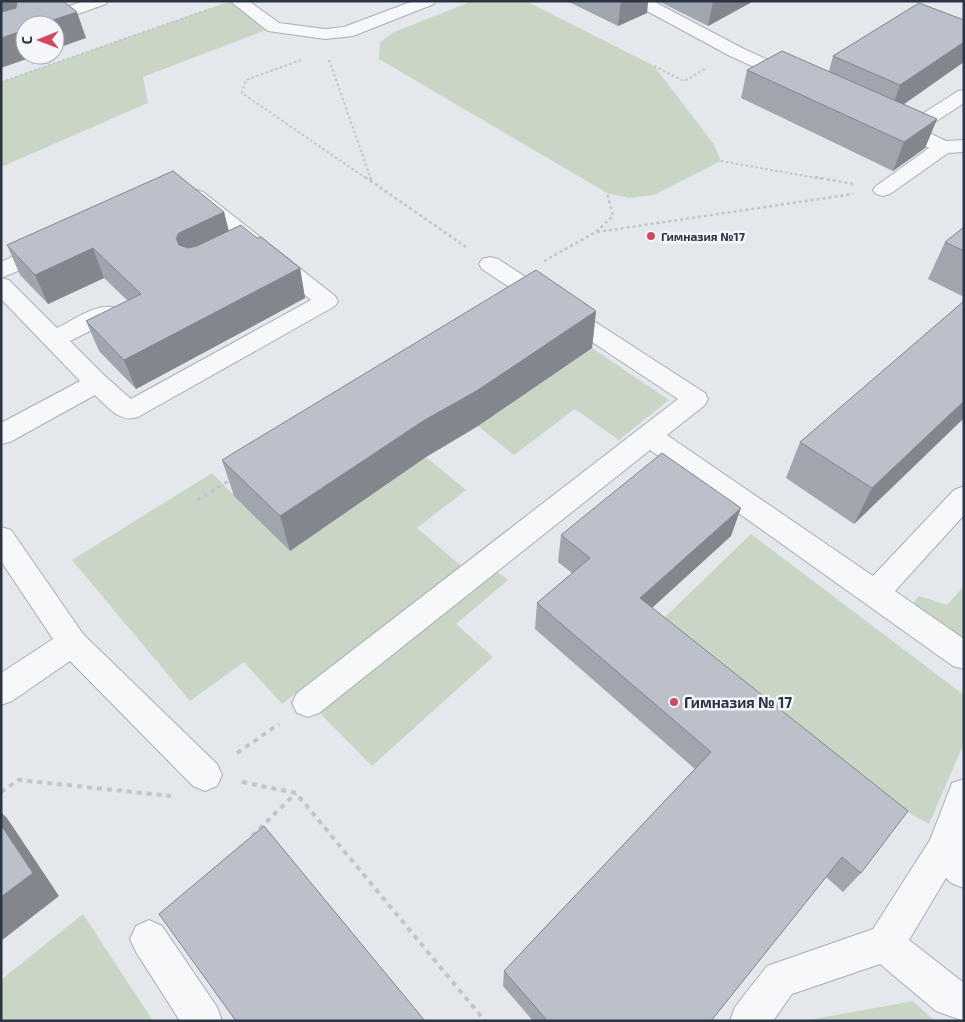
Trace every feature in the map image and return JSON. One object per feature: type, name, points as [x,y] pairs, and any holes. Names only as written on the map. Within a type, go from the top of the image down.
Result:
[{"type":"lane","points":[[59,15],[100,1]]},
{"type":"lane","points":[[238,1],[274,27],[331,43],[347,32],[428,1]]},
{"type":"lane","points":[[640,1],[736,52],[806,84]]},
{"type":"lane","points":[[909,131],[964,95]]},
{"type":"lane","points":[[883,119],[943,147],[964,146]]},
{"type":"lane","points":[[883,190],[943,147]]},
{"type":"lane","points":[[1,285],[97,383],[129,411],[327,301],[185,187],[177,191]]},
{"type":"lane","points":[[1,271],[71,239]]},
{"type":"lane","points":[[229,253],[253,241]]},
{"type":"lane","points":[[308,704],[696,399],[490,264]]},
{"type":"lane","points":[[55,338],[108,313]]},
{"type":"lane","points":[[1,435],[97,383]]},
{"type":"lane","points":[[649,436],[964,656]]},
{"type":"lane","points":[[875,593],[964,497]]},
{"type":"lane","points":[[1,538],[72,643],[205,775]]},
{"type":"lane","points":[[1,691],[72,643]]},
{"type":"lane","points":[[748,1021],[780,979],[885,944],[953,860],[964,795]]},
{"type":"lane","points":[[150,939],[203,1021]]},
{"type":"lane","points":[[885,944],[950,997],[964,1002]]},
{"type":"path","points":[[1,82],[213,8]]},
{"type":"path","points":[[371,180],[331,43],[246,80],[242,93],[371,180],[490,264],[538,265],[596,232],[612,216],[607,193]]},
{"type":"path","points":[[654,66],[684,81]]},
{"type":"path","points":[[721,162],[883,190]]},
{"type":"path","points":[[596,232],[883,190]]},
{"type":"path","points":[[197,500],[240,474]]},
{"type":"path","points":[[1,792],[19,780],[172,796],[308,704]]},
{"type":"path","points":[[205,775],[296,793],[485,1021]]},
{"type":"path","points":[[247,841],[296,793]]},
{"type":"green space","points":[[231,1],[274,27],[143,77],[148,103],[1,167],[1,82],[49,65],[65,65],[65,59]]},
{"type":"green space","points":[[473,1],[526,1],[654,66],[713,143],[721,161],[654,195],[628,198],[607,193],[379,59],[380,42],[394,32]]},
{"type":"green space","points":[[592,348],[669,400],[619,440],[575,409],[514,455],[478,426]]},
{"type":"green space","points":[[426,457],[466,490],[417,528],[461,566],[282,704],[244,662],[190,701],[72,560],[212,473],[290,551]]},
{"type":"green space","points":[[751,534],[964,695],[964,743],[929,824],[872,793],[659,623]]},
{"type":"green space","points":[[487,564],[508,580],[456,624],[493,657],[372,766],[315,708]]},
{"type":"green space","points":[[964,586],[964,656],[905,614],[919,596],[947,605]]},
{"type":"green space","points":[[83,914],[153,1021],[1,1021],[1,980]]},
{"type":"green space","points":[[913,1001],[935,1021],[804,1021]]},
{"type":"building","points":[[17,1],[63,1],[77,12],[65,16],[15,15],[15,33],[1,38],[1,12],[16,8]]},
{"type":"building","points":[[919,3],[964,20],[964,42],[900,85],[833,56]]},
{"type":"building","points":[[782,51],[937,119],[904,142],[747,70]]},
{"type":"building","points":[[173,171],[224,212],[179,233],[176,238],[179,245],[188,248],[197,246],[241,225],[257,238],[261,237],[300,268],[124,360],[86,321],[141,294],[93,248],[35,275],[7,245]]},
{"type":"building","points":[[964,227],[964,251],[945,242]]},
{"type":"building","points":[[536,270],[596,311],[478,390],[423,421],[280,516],[222,460]]},
{"type":"building","points":[[964,301],[964,401],[872,488],[800,442]]},
{"type":"building","name":"Гимназия № 17","points":[[662,453],[741,508],[640,598],[908,811],[861,873],[842,857],[711,1021],[544,1021],[546,1019],[504,971],[711,752],[537,603],[590,558],[561,535]]},
{"type":"building","points":[[1,825],[33,873],[1,897]]},
{"type":"building","points":[[264,826],[425,1021],[236,1021],[159,914]]},
{"type":"place","name":"Гимназия №17","points":[[651,236]]},
{"type":"place","name":"Гимназия № 17","points":[[674,702]]}]
